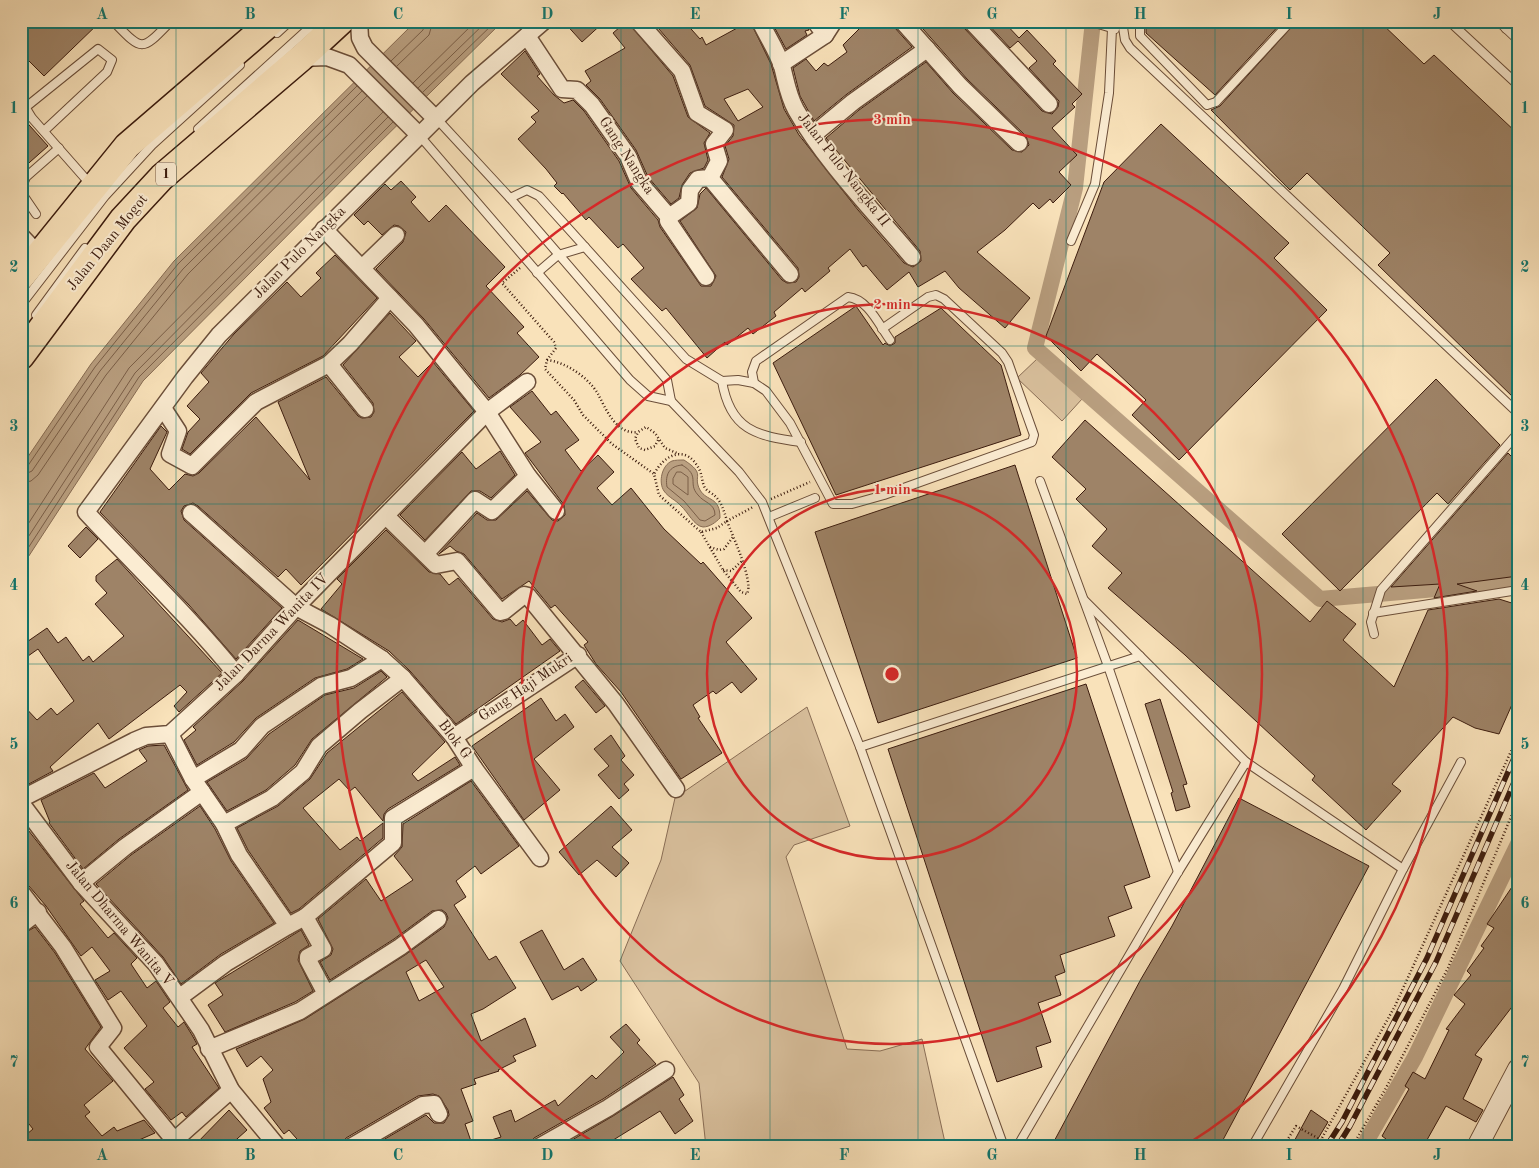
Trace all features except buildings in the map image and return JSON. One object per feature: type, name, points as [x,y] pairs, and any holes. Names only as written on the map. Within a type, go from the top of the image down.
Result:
[{"type":"highway","name":"Jalan Daan Mogot","points":[[21,356],[123,219],[156,184],[341,21]]},
{"type":"highway","points":[[21,277],[30,245],[92,186],[127,146],[270,31]]},
{"type":"street","points":[[359,21],[360,38],[365,48],[431,114]]},
{"type":"street","name":"Jalan Pulo Nangka","points":[[236,674],[199,628],[147,577],[86,512],[218,335],[324,229],[431,114],[472,83],[544,21]]},
{"type":"street","points":[[638,21],[682,71],[697,113],[725,130],[714,144],[719,161],[710,178]]},
{"type":"street","name":"Jalan Pulo Nangka II","points":[[760,21],[781,64],[787,90],[795,108],[813,135],[912,257]]},
{"type":"street","points":[[902,21],[960,86],[1019,143]]},
{"type":"street","points":[[971,21],[1049,104]]},
{"type":"street","points":[[781,64],[825,26]]},
{"type":"street","name":"Gang Nangka","points":[[527,36],[562,89],[578,90],[592,105],[628,156],[639,182],[669,217]]},
{"type":"street","points":[[813,135],[853,102],[927,49]]},
{"type":"street","points":[[301,58],[327,57],[349,65],[416,131]]},
{"type":"street","points":[[706,277],[668,221],[669,217],[689,203],[690,190],[698,179],[710,178]]},
{"type":"street","points":[[710,178],[790,274]]},
{"type":"street","points":[[324,229],[416,325],[487,412],[528,476],[556,511]]},
{"type":"street","points":[[362,268],[396,235]]},
{"type":"street","points":[[163,408],[178,431],[170,454],[192,466],[256,402],[329,364],[350,344],[390,298]]},
{"type":"street","points":[[329,364],[366,409]]},
{"type":"street","name":"Jalan Darma Wanita IV","points":[[170,734],[236,674],[296,607],[487,412],[526,382]]},
{"type":"street","points":[[424,554],[475,500],[492,511],[528,476]]},
{"type":"street","name":"Blok G","points":[[191,513],[296,607],[330,625],[382,659],[403,678],[454,737],[474,768],[393,818],[393,843],[305,917]]},
{"type":"street","name":"Gang Haji Mukri","points":[[386,516],[436,565],[457,561],[500,612],[524,596],[528,596],[578,655],[454,737]]},
{"type":"street","points":[[578,655],[676,789]]},
{"type":"street","points":[[81,883],[241,750],[262,726],[321,686],[350,678],[382,659]]},
{"type":"street","points":[[224,824],[272,798],[304,772],[320,746],[403,678]]},
{"type":"street","points":[[21,801],[134,741],[146,736],[170,734],[198,785],[224,824],[239,855],[288,926]]},
{"type":"street","points":[[474,768],[540,858]]},
{"type":"street","name":"Jalan Dharma Wanita V","points":[[21,801],[81,883],[156,964],[201,1030],[231,1090],[278,1147]]},
{"type":"street","points":[[21,892],[63,947],[113,1028],[98,1047],[170,1144],[231,1090]]},
{"type":"street","points":[[21,925],[38,912]]},
{"type":"street","points":[[180,997],[226,963],[305,917],[323,949],[308,957],[308,960],[326,994]]},
{"type":"street","points":[[209,1049],[300,1011],[400,947],[438,920]]},
{"type":"street","points":[[1477,1147],[1518,1069]]},
{"type":"street","points":[[539,1147],[608,1108],[666,1070]]},
{"type":"street","points":[[350,1147],[423,1104],[434,1104],[440,1114]]},
{"type":"lane","points":[[113,21],[132,41],[143,46],[149,44],[171,21]]},
{"type":"lane","points":[[270,31],[290,21]]},
{"type":"lane","points":[[188,138],[317,21]]},
{"type":"lane","points":[[1088,21],[1122,30]]},
{"type":"lane","points":[[1122,21],[1122,30],[1130,48],[1518,413]]},
{"type":"lane","points":[[1145,21],[1140,27],[1140,36],[1207,105],[1216,102],[1291,21]]},
{"type":"lane","points":[[1449,21],[1518,85]]},
{"type":"lane","points":[[1498,21],[1518,40]]},
{"type":"lane","points":[[1506,28],[1514,21]]},
{"type":"lane","points":[[1071,241],[1094,184],[1109,93],[1108,27]]},
{"type":"lane","points":[[26,107],[98,49],[112,60],[107,72],[44,131]]},
{"type":"lane","points":[[21,305],[105,196],[152,145],[246,60]]},
{"type":"lane","points":[[21,100],[44,131],[92,186]]},
{"type":"lane","points":[[431,114],[510,198],[667,380],[671,400],[739,472],[762,502],[860,748],[1004,1147]]},
{"type":"lane","points":[[416,131],[527,262],[636,385],[648,396],[671,400]]},
{"type":"lane","points":[[36,214],[21,191],[26,178],[59,148]]},
{"type":"lane","points":[[510,198],[520,191],[533,191],[686,359],[722,381],[738,380],[754,383],[766,391],[781,408],[801,442],[829,500],[839,506],[884,495],[932,474],[1032,442],[1034,435],[1008,362],[1002,353],[944,298],[936,295],[928,297],[882,329]]},
{"type":"lane","points":[[32,320],[90,241]]},
{"type":"lane","points":[[537,273],[558,255],[585,247]]},
{"type":"lane","points":[[754,383],[752,372],[756,361],[848,297],[856,298],[864,304],[890,340]]},
{"type":"lane","points":[[722,381],[726,400],[737,421],[759,433],[801,442]]},
{"type":"lane","points":[[1374,634],[1371,622],[1380,590],[1518,433]]},
{"type":"lane","points":[[1040,481],[1108,666],[1178,872]]},
{"type":"lane","points":[[769,517],[815,498]]},
{"type":"lane","points":[[1374,610],[1518,590]]},
{"type":"lane","points":[[1084,600],[1246,762],[1403,869]]},
{"type":"lane","points":[[860,748],[1140,656]]},
{"type":"lane","points":[[1017,1147],[1178,872],[1246,762]]},
{"type":"lane","points":[[1252,1147],[1343,989],[1403,869],[1461,762]]},
{"type":"path","points":[[527,262],[502,283],[554,342],[556,348],[547,360],[545,369],[574,400],[583,415],[612,444],[654,474],[659,494],[701,532],[723,570],[741,592],[747,594],[749,589],[742,561],[723,507],[716,497],[704,488],[700,470],[690,458],[666,448],[658,440],[655,433],[646,427],[638,432],[631,433],[622,429],[610,417],[598,394],[586,379],[556,361],[547,360]]},
{"type":"path","points":[[638,432],[634,439],[636,444],[645,450],[655,446],[658,440]]},
{"type":"path","points":[[654,474],[667,456],[680,454]]},
{"type":"path","points":[[701,532],[717,528],[762,502],[819,479]]},
{"type":"path","points":[[709,546],[719,550],[724,549],[733,537]]},
{"type":"path","points":[[723,570],[730,571],[742,561]]},
{"type":"path","points":[[1317,1147],[1395,1006],[1518,736]]},
{"type":"path","points":[[1352,1147],[1386,1088],[1448,968],[1518,800]]},
{"type":"path","points":[[1283,1147],[1296,1126],[1321,1140]]},
{"type":"shaded area","points":[[1038,358],[1082,399],[1062,421],[1017,378]]},
{"type":"shaded area","points":[[807,707],[850,826],[794,845],[786,857],[847,1049],[880,1051],[922,1039],[946,1147],[706,1147],[699,1083],[620,961],[661,860],[675,798]]},
{"type":"water","points":[[416,21],[503,21],[143,381],[21,568],[21,467],[91,364],[174,261]]},
{"type":"water","points":[[684,460],[697,472],[700,490],[718,506],[720,518],[708,526],[703,527],[697,524],[662,487],[661,479],[666,466],[672,461]]},
{"type":"waterway","points":[[1093,21],[1075,188],[1035,348],[1320,599],[1518,582]]},
{"type":"waterway","points":[[1363,1147],[1415,1057],[1518,844]]},
{"type":"railway","points":[[1326,1147],[1342,1122],[1427,958],[1518,749]]},
{"type":"railway","points":[[1337,1147],[1350,1126],[1436,962],[1518,773]]}]
